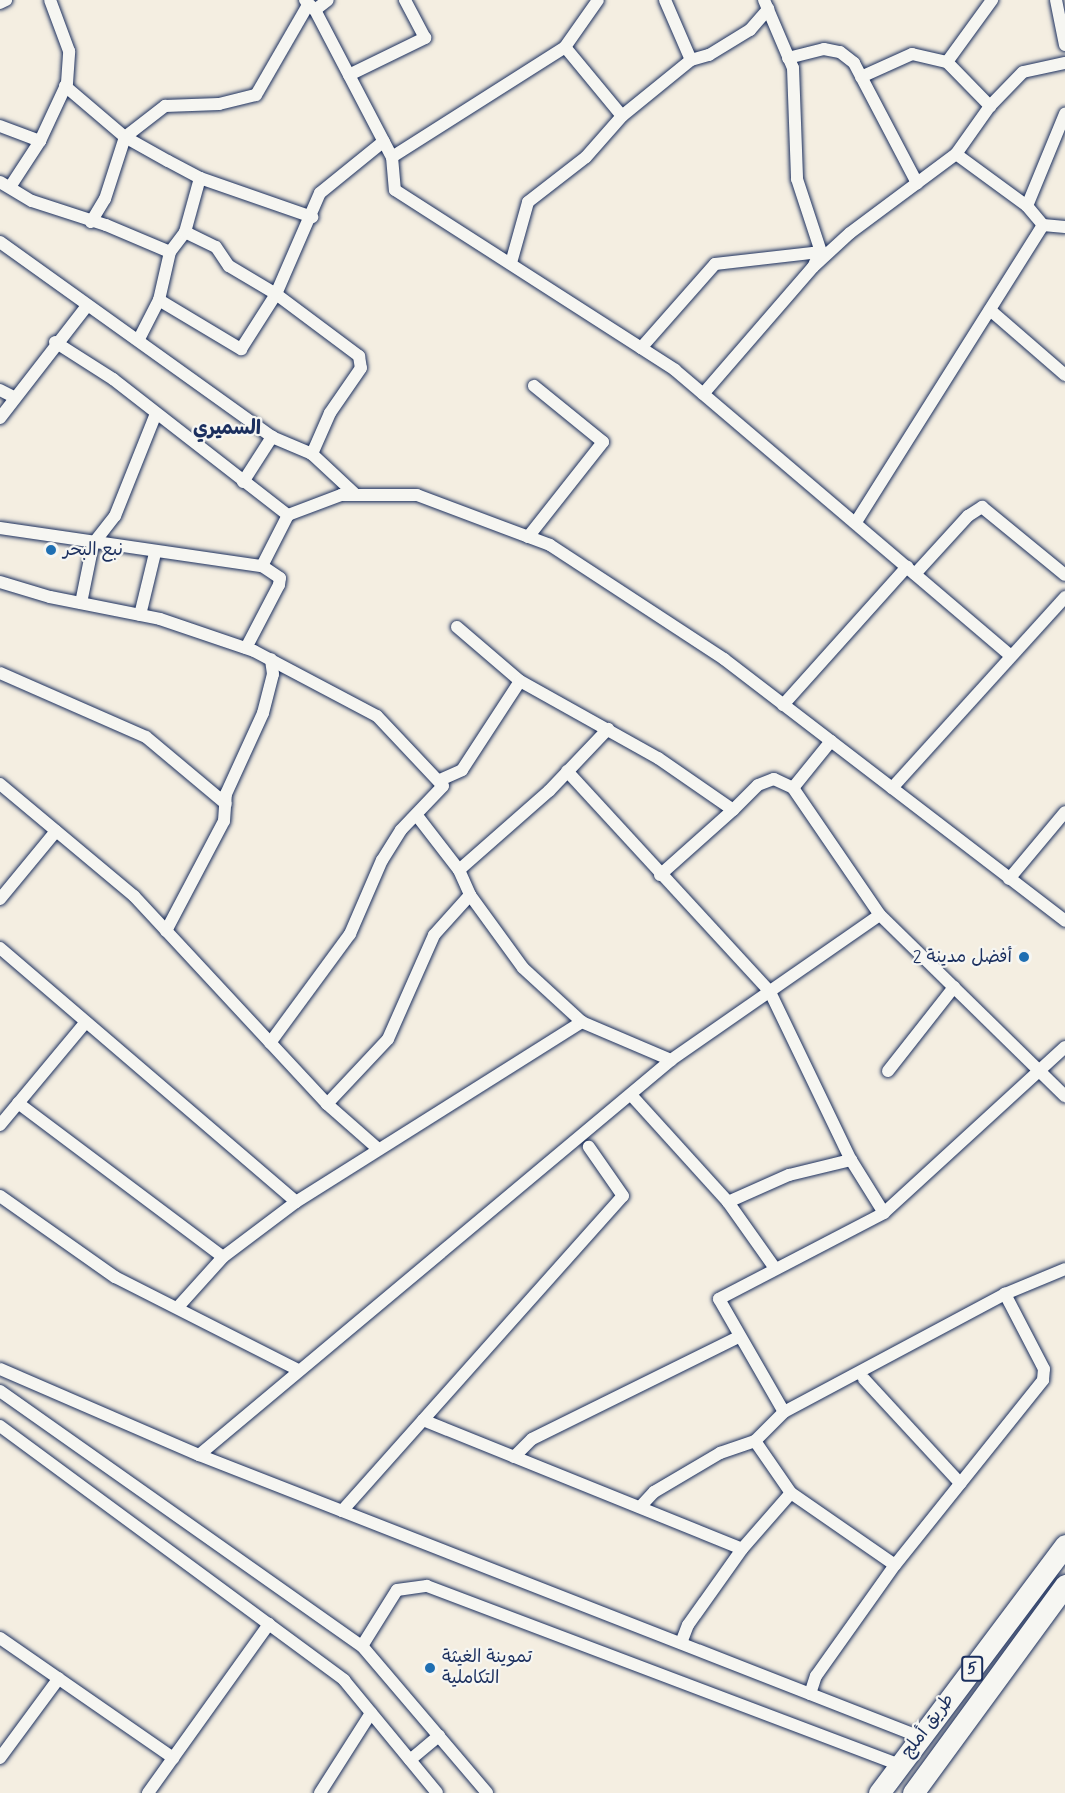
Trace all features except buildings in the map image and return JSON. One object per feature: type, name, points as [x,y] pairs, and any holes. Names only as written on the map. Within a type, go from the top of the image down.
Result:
[{"type":"highway","name":"طريق أملج","points":[[879,1793],[1065,1545]]},
{"type":"highway","name":"طريق أملج","points":[[913,1793],[1065,1585]]},
{"type":"street","points":[[0,3],[6,0]]},
{"type":"street","points":[[50,0],[69,51],[65,86],[40,141],[5,184],[32,201],[170,252]]},
{"type":"street","points":[[91,222],[105,200],[125,137],[165,106],[219,104],[256,94],[310,5],[328,0]]},
{"type":"street","points":[[349,75],[424,38],[405,0]]},
{"type":"street","points":[[392,157],[565,47],[598,0]]},
{"type":"street","points":[[665,0],[691,60]]},
{"type":"street","points":[[947,62],[992,0]]},
{"type":"street","points":[[1056,0],[1065,45]]},
{"type":"street","points":[[310,5],[392,157],[395,190],[641,348],[703,394],[1010,655]]},
{"type":"street","points":[[511,263],[528,202],[586,157],[621,116],[691,60],[709,55],[750,30],[766,5]]},
{"type":"street","points":[[766,5],[788,58],[797,179],[821,252],[813,267]]},
{"type":"street","points":[[565,47],[621,116]]},
{"type":"street","points":[[788,58],[824,49],[840,52],[854,63],[917,183]]},
{"type":"street","points":[[861,77],[912,54],[947,62],[990,106]]},
{"type":"street","points":[[703,394],[813,267],[956,154],[990,106],[1023,72],[1065,63]]},
{"type":"street","points":[[65,86],[125,137],[200,178],[312,217]]},
{"type":"street","points":[[1027,206],[1065,114]]},
{"type":"street","points":[[0,126],[40,141]]},
{"type":"street","points":[[159,300],[241,349],[276,294],[312,217],[320,193],[384,141]]},
{"type":"street","points":[[956,154],[1027,206],[1043,225],[1065,227]]},
{"type":"street","points":[[139,339],[159,300],[170,252],[185,232],[200,178]]},
{"type":"street","points":[[855,522],[1043,225]]},
{"type":"street","points":[[185,232],[216,247],[230,266],[276,294],[359,356],[361,368],[330,413],[312,453]]},
{"type":"street","points":[[0,242],[87,306],[139,339],[272,437],[312,453],[356,495]]},
{"type":"street","points":[[641,348],[715,264],[821,252]]},
{"type":"street","points":[[0,418],[55,342],[87,306]]},
{"type":"street","points":[[990,310],[1065,375]]},
{"type":"street","points":[[55,342],[113,379],[155,416],[288,515]]},
{"type":"street","points":[[528,537],[603,442],[534,386]]},
{"type":"street","points":[[0,390],[14,397]]},
{"type":"street","points":[[81,603],[93,544],[115,516],[155,416]]},
{"type":"street","points":[[243,482],[272,437]]},
{"type":"street","points":[[262,566],[288,515],[341,495],[417,495],[549,545],[714,653],[1065,921]]},
{"type":"street","points":[[783,705],[911,571],[982,507],[1065,575]]},
{"type":"street","points":[[0,528],[155,553],[262,566],[279,578],[279,585],[246,648]]},
{"type":"street","points":[[140,615],[155,553]]},
{"type":"street","points":[[0,582],[81,603],[140,615],[246,648],[271,659],[377,716],[440,780],[443,786],[418,817],[401,830],[382,860],[350,934],[270,1043]]},
{"type":"street","points":[[892,788],[1010,655],[1065,597]]},
{"type":"street","points":[[457,627],[520,681],[609,729],[733,810]]},
{"type":"street","points":[[166,931],[224,821],[226,804],[263,713],[273,674],[271,659]]},
{"type":"street","points":[[0,673],[146,737],[226,804]]},
{"type":"street","points":[[440,780],[462,770],[520,681]]},
{"type":"street","points":[[459,870],[567,771],[609,729]]},
{"type":"street","points":[[793,788],[831,741]]},
{"type":"street","points":[[567,771],[660,875],[770,992],[851,1160],[884,1213]]},
{"type":"street","points":[[660,875],[758,785],[774,779],[793,788],[880,915],[1065,1096]]},
{"type":"street","points":[[0,784],[134,896],[327,1104],[377,1148]]},
{"type":"street","points":[[1009,879],[1065,812]]},
{"type":"street","points":[[418,817],[459,870],[470,896],[524,968],[582,1022],[671,1060]]},
{"type":"street","points":[[0,899],[56,831]]},
{"type":"street","points":[[327,1104],[388,1039],[434,935],[470,896]]},
{"type":"street","points":[[199,1455],[298,1370],[632,1096],[671,1060],[880,915]]},
{"type":"street","points":[[0,948],[296,1202]]},
{"type":"street","points":[[888,1071],[954,987]]},
{"type":"street","points":[[178,1307],[223,1257],[296,1202],[377,1148],[582,1022]]},
{"type":"street","points":[[0,1125],[85,1023]]},
{"type":"street","points":[[784,1412],[738,1337],[719,1299],[774,1267],[884,1213],[1065,1047]]},
{"type":"street","points":[[632,1096],[728,1202],[774,1267]]},
{"type":"street","points":[[18,1103],[223,1257]]},
{"type":"street","points":[[342,1511],[623,1196],[589,1147]]},
{"type":"street","points":[[728,1202],[789,1175],[851,1160]]},
{"type":"street","points":[[0,1196],[115,1277],[298,1370]]},
{"type":"street","points":[[640,1507],[654,1492],[720,1453],[755,1441],[784,1412],[1005,1294],[1065,1269]]},
{"type":"street","points":[[810,1694],[816,1676],[895,1565],[1043,1380],[1044,1369],[1005,1294]]},
{"type":"street","points":[[514,1457],[532,1439],[738,1337]]},
{"type":"street","points":[[0,1369],[199,1455],[920,1737]]},
{"type":"street","points":[[864,1379],[960,1483]]},
{"type":"street","points":[[0,1391],[362,1646],[487,1793]]},
{"type":"street","points":[[423,1420],[742,1550]]},
{"type":"street","points":[[0,1426],[344,1680],[437,1793]]},
{"type":"street","points":[[755,1441],[791,1493],[895,1565]]},
{"type":"street","points":[[681,1644],[688,1625],[742,1550],[791,1493]]},
{"type":"street","points":[[362,1646],[397,1590],[428,1586],[900,1765]]},
{"type":"street","points":[[148,1793],[269,1624]]},
{"type":"street","points":[[0,1638],[173,1758]]},
{"type":"street","points":[[0,1758],[59,1678]]},
{"type":"street","points":[[320,1793],[371,1713]]},
{"type":"street","points":[[410,1760],[439,1736]]},
{"type":"place","name":"نبع البحر","points":[[51,550]]},
{"type":"place","name":"2 أفضل مدينة","points":[[1024,957]]},
{"type":"place","name":"تموينة الغيثة التكاملية","points":[[430,1668]]},
{"type":"district","name":"السميري","points":[[227,428]]}]
